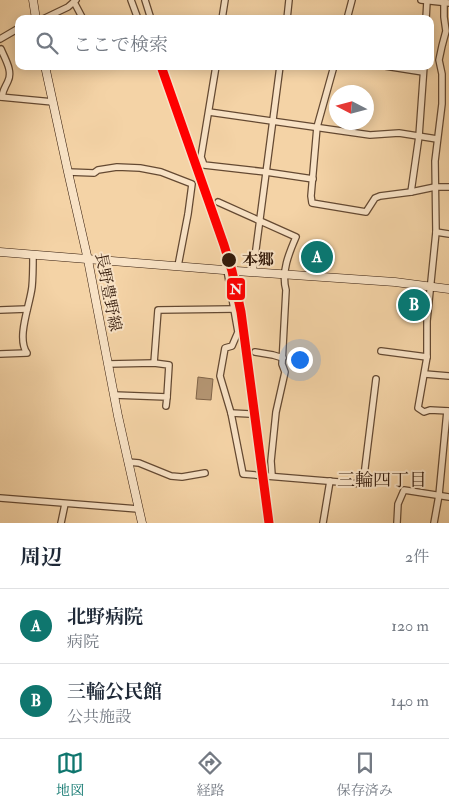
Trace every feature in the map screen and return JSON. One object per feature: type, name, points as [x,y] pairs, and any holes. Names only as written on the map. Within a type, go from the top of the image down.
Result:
[{"type":"main road","points":[[33,0],[35,15]]},
{"type":"main road","name":"長野豊野線","points":[[46,70],[88,260],[142,523]]},
{"type":"main road","points":[[0,252],[395,282],[449,289]]},
{"type":"street","points":[[131,0],[137,15]]},
{"type":"street","points":[[145,0],[150,15]]},
{"type":"street","points":[[223,15],[225,0]]},
{"type":"street","points":[[287,15],[289,0]]},
{"type":"street","points":[[348,15],[352,0]]},
{"type":"street","points":[[426,15],[424,0],[446,2],[444,17],[446,31],[439,60],[442,74],[442,104],[437,139],[434,187],[436,232],[427,321],[427,357],[418,408],[424,412],[430,410],[448,411],[434,523]]},
{"type":"street","points":[[51,15],[68,7],[75,1],[81,15]]},
{"type":"street","points":[[15,31],[0,40],[0,49],[10,72],[9,80],[3,89],[1,97],[52,102]]},
{"type":"street","points":[[215,70],[201,157],[204,165],[313,179]]},
{"type":"street","points":[[253,272],[279,70]]},
{"type":"street","points":[[333,70],[318,127],[311,196],[312,203],[366,212],[374,198],[380,196],[434,187],[449,187]]},
{"type":"street","points":[[411,192],[419,136],[424,70]]},
{"type":"street","points":[[442,93],[449,93]]},
{"type":"street","points":[[209,112],[370,135],[399,134],[437,139]]},
{"type":"street","points":[[68,172],[94,173],[98,170],[117,167],[140,168],[161,172],[192,184],[178,266]]},
{"type":"street","points":[[218,202],[296,237],[289,254],[285,274],[286,290],[282,364],[285,372],[276,412],[271,461],[272,476]]},
{"type":"street","points":[[436,232],[449,234]]},
{"type":"street","points":[[0,354],[27,353],[24,350],[23,328],[32,288],[33,255]]},
{"type":"street","points":[[227,270],[238,332],[232,346],[225,348],[220,376],[231,413],[243,474],[363,484],[376,379]]},
{"type":"street","points":[[154,363],[158,310],[234,309]]},
{"type":"street","points":[[0,310],[27,310]]},
{"type":"street","points":[[381,351],[427,357]]},
{"type":"street","points":[[255,352],[283,358]]},
{"type":"street","points":[[108,364],[154,363],[168,365],[166,406]]},
{"type":"street","points":[[425,374],[449,376]]},
{"type":"street","points":[[114,394],[167,397]]},
{"type":"street","points":[[231,413],[250,414]]},
{"type":"street","points":[[128,462],[138,463],[171,476],[205,473]]},
{"type":"street","points":[[323,523],[330,481]]},
{"type":"street","points":[[397,523],[398,504],[404,490],[449,497]]},
{"type":"street","points":[[0,498],[138,509]]},
{"type":"street","points":[[61,523],[66,504]]},
{"type":"shaded area","points":[[198,377],[213,379],[211,400],[196,399]]},
{"type":"transit line","name":"N","points":[[162,70],[232,271],[241,312],[269,523]]},
{"type":"place","name":"北野病院","points":[[317,257]]},
{"type":"place","name":"本郷","points":[[229,260]]},
{"type":"place","name":"三輪公民館","points":[[414,305]]},
{"type":"district","name":"三輪四丁目","points":[[382,480]]}]
